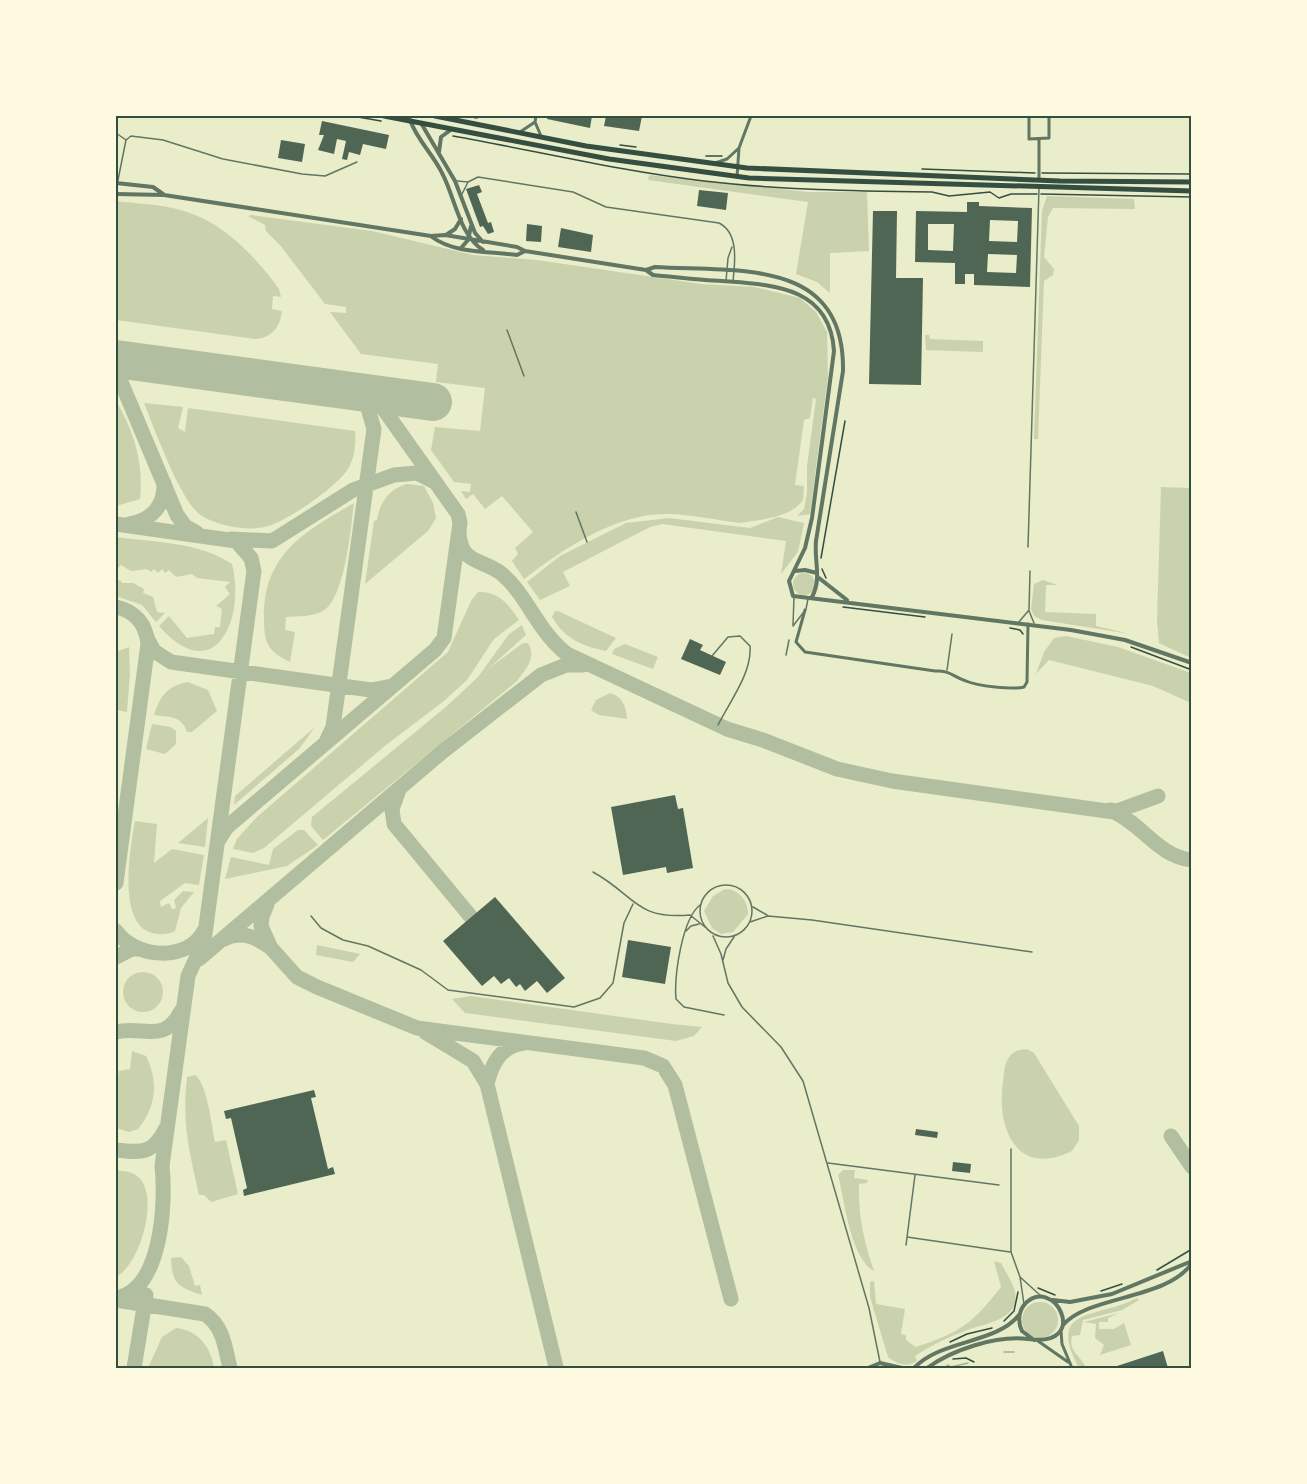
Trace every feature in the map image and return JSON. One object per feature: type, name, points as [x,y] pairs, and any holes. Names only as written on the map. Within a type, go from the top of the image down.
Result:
[{"type":"highway","points":[[384,116],[609,159],[737,177],[1191,191]]},
{"type":"highway","points":[[435,116],[542,138],[711,164],[1191,182]]},
{"type":"street","points":[[536,116],[535,122],[542,138]]},
{"type":"street","points":[[737,177],[739,148],[751,116]]},
{"type":"street","points":[[1029,116],[1029,139],[1049,138],[1049,116]]},
{"type":"street","points":[[410,120],[415,134],[442,173],[468,240],[483,250]]},
{"type":"street","points":[[420,122],[456,181],[472,222],[483,242]]},
{"type":"street","points":[[518,133],[535,122]]},
{"type":"street","points":[[439,153],[441,137],[453,129]]},
{"type":"street","points":[[1039,139],[1039,188]]},
{"type":"street","points":[[711,164],[728,159],[739,148]]},
{"type":"street","points":[[116,183],[153,187],[164,195]]},
{"type":"street","points":[[116,192],[164,195],[431,236],[445,235],[517,246],[525,251],[646,270],[653,274],[775,286],[800,294],[822,313],[832,337],[832,373],[814,508],[805,548],[789,583],[794,596],[848,601],[1110,636],[1191,663]]},
{"type":"street","points":[[445,235],[455,229],[461,218]]},
{"type":"street","points":[[461,249],[468,240],[472,222]]},
{"type":"street","points":[[431,236],[442,244],[461,249],[517,255],[525,251]]},
{"type":"street","points":[[646,270],[655,267],[726,271],[774,277],[804,287],[824,303],[839,332],[842,379],[816,541],[818,576],[810,598]]},
{"type":"street","points":[[794,571],[805,570],[818,576],[848,601]]},
{"type":"street","points":[[805,610],[796,639],[802,650],[859,660],[947,670],[971,683],[1017,688],[1027,682],[1028,624]]},
{"type":"street","points":[[914,1368],[935,1353],[1003,1328],[1020,1314],[1024,1305],[1033,1299],[1043,1298],[1070,1302],[1112,1293],[1191,1262]]},
{"type":"street","points":[[927,1368],[945,1358],[978,1346],[1011,1339],[1049,1340],[1078,1312],[1112,1303],[1158,1286],[1188,1269],[1191,1262]]},
{"type":"street","points":[[1049,1299],[1061,1310],[1062,1344],[1072,1368]]},
{"type":"street","points":[[1020,1314],[1022,1331],[1069,1363]]},
{"type":"street","points":[[868,1368],[880,1363],[902,1368]]},
{"type":"street","points":[[877,1368],[880,1363]]},
{"type":"street","points":[[880,1363],[886,1368]]},
{"type":"lane","points":[[116,133],[126,140]]},
{"type":"lane","points":[[116,192],[126,140],[132,136],[164,140],[223,159],[302,174],[325,176],[357,162]]},
{"type":"lane","points":[[456,181],[468,182],[478,177],[560,189],[582,194],[606,207],[719,223],[731,233],[733,282]]},
{"type":"lane","points":[[462,195],[468,182]]},
{"type":"lane","points":[[1028,547],[1039,188]]},
{"type":"lane","points":[[726,282],[726,271],[733,246]]},
{"type":"lane","points":[[507,330],[524,376]]},
{"type":"lane","points":[[576,512],[587,542]]},
{"type":"lane","points":[[1030,571],[1029,610],[1035,625]]},
{"type":"lane","points":[[794,596],[793,626],[805,610],[810,598]]},
{"type":"lane","points":[[1018,623],[1029,610]]},
{"type":"lane","points":[[947,670],[952,634]]},
{"type":"lane","points":[[712,656],[724,640],[734,635],[746,640],[750,646],[749,662],[718,725]]},
{"type":"lane","points":[[786,655],[789,640]]},
{"type":"lane","points":[[594,872],[620,888],[633,904],[665,916],[690,915],[707,928]]},
{"type":"lane","points":[[724,1016],[684,1007],[676,999],[675,987],[690,915],[712,888],[720,884],[731,883],[739,886],[753,906],[768,916]]},
{"type":"lane","points":[[311,916],[321,928],[343,940],[368,946],[421,970],[448,990],[579,1006],[600,998],[613,983],[624,922],[633,904]]},
{"type":"lane","points":[[700,904],[700,917],[713,936],[723,960],[728,983],[741,1007],[781,1047],[803,1081],[869,1308],[880,1363]]},
{"type":"lane","points":[[750,922],[753,906]]},
{"type":"lane","points":[[723,960],[726,949],[750,922],[768,916],[849,924],[1032,952]]},
{"type":"lane","points":[[685,932],[691,926],[702,924]]},
{"type":"lane","points":[[713,936],[721,939],[735,937]]},
{"type":"lane","points":[[1011,1149],[1011,1252],[1020,1276],[1024,1305]]},
{"type":"lane","points":[[827,1163],[999,1185]]},
{"type":"lane","points":[[906,1245],[915,1174]]},
{"type":"lane","points":[[907,1237],[1011,1252]]},
{"type":"lane","points":[[1020,1276],[1043,1298]]},
{"type":"path","points":[[700,156],[726,155]]},
{"type":"path","points":[[922,169],[1039,176],[1191,174]]},
{"type":"path","points":[[831,582],[822,568],[821,557],[845,420]]},
{"type":"path","points":[[836,606],[930,618]]},
{"type":"path","points":[[1008,628],[1018,629],[1028,636]]},
{"type":"path","points":[[1124,645],[1191,670]]},
{"type":"path","points":[[1154,1272],[1191,1248]]},
{"type":"path","points":[[1102,1290],[1123,1284]]},
{"type":"path","points":[[1035,1287],[1063,1297]]},
{"type":"path","points":[[950,1342],[967,1334],[999,1325],[1014,1311],[1018,1292]]},
{"type":"path","points":[[947,1361],[966,1358],[974,1362]]},
{"type":"green space","points":[[649,175],[808,192],[867,192],[869,251],[830,253],[830,293],[817,282],[796,274],[808,202],[648,180]]},
{"type":"green space","points":[[1047,196],[1134,199],[1135,209],[1053,208],[1048,217],[1044,257],[1054,269],[1053,275],[1044,281],[1038,439],[1034,439],[1042,211]]},
{"type":"green space","points":[[116,201],[184,211],[212,223],[225,232],[249,253],[279,289],[281,297],[273,296],[272,309],[282,311],[274,331],[255,339],[116,320]]},
{"type":"green space","points":[[248,216],[372,231],[473,255],[537,260],[701,284],[755,287],[800,298],[816,312],[827,332],[828,376],[810,514],[797,516],[804,509],[807,493],[807,466],[816,399],[813,398],[810,418],[804,420],[795,485],[804,486],[803,500],[791,511],[774,517],[739,523],[670,514],[631,519],[574,544],[524,579],[512,561],[518,554],[515,548],[533,532],[502,496],[485,509],[473,494],[466,499],[461,491],[470,492],[471,484],[454,482],[431,450],[435,427],[480,431],[485,388],[436,382],[438,364],[361,354],[330,312],[346,313],[346,307],[325,304],[280,245],[266,231],[265,225]]},
{"type":"green space","points":[[925,335],[929,335],[930,339],[983,341],[983,352],[926,350]]},
{"type":"green space","points":[[116,401],[133,436],[139,461],[141,486],[140,499],[116,506]]},
{"type":"green space","points":[[144,403],[183,407],[178,428],[185,432],[188,408],[355,431],[354,454],[344,475],[324,493],[285,518],[274,524],[257,528],[224,525],[202,516],[185,497]]},
{"type":"green space","points":[[407,484],[424,486],[433,503],[436,518],[428,531],[365,584],[374,521],[377,520],[380,507],[386,497],[395,489]]},
{"type":"green space","points":[[1161,487],[1191,488],[1191,658],[1159,643],[1157,620]]},
{"type":"green space","points":[[354,503],[346,562],[331,604],[323,611],[314,614],[286,617],[285,630],[295,632],[290,662],[272,650],[266,641],[264,619],[271,578],[279,561],[303,535]]},
{"type":"green space","points":[[778,517],[804,523],[798,552],[781,574],[786,541],[662,524],[650,527],[563,572],[570,586],[540,600],[527,582],[560,556],[626,523],[669,518],[750,528]]},
{"type":"green space","points":[[116,537],[191,547],[206,551],[232,564],[235,585],[234,606],[230,625],[221,640],[210,649],[196,651],[179,644],[159,626],[169,616],[187,638],[214,634],[215,627],[220,627],[222,609],[216,606],[230,594],[225,587],[230,582],[197,578],[192,574],[176,577],[169,570],[165,573],[162,569],[158,573],[154,569],[151,572],[147,569],[131,571],[121,565],[116,570]]},
{"type":"green space","points":[[804,573],[812,576],[815,584],[812,592],[804,595],[796,592],[793,584],[796,576]]},
{"type":"green space","points":[[120,580],[122,583],[133,583],[144,589],[143,593],[153,597],[157,612],[165,613],[156,622],[142,605],[116,596],[116,582]]},
{"type":"green space","points":[[1043,580],[1058,585],[1046,585],[1045,612],[1096,614],[1096,626],[1130,634],[1042,620],[1034,616],[1031,609],[1034,584]]},
{"type":"green space","points":[[478,592],[498,596],[519,620],[494,639],[467,680],[264,848],[253,853],[233,849],[237,839],[257,817],[448,652],[471,601]]},
{"type":"green space","points":[[555,611],[616,638],[606,651],[582,644],[568,636],[557,625],[552,617]]},
{"type":"green space","points":[[522,625],[526,635],[488,669],[523,643],[528,643],[531,658],[517,681],[323,840],[311,826],[312,817],[447,706],[478,677],[509,634]]},
{"type":"green space","points":[[1066,636],[1118,647],[1191,673],[1191,703],[1153,686],[1049,660],[1036,674],[1044,652],[1054,638]]},
{"type":"green space","points":[[625,644],[658,657],[653,669],[612,654],[614,649]]},
{"type":"green space","points":[[129,647],[130,674],[127,712],[116,710],[116,652]]},
{"type":"green space","points":[[188,682],[208,690],[217,711],[192,732],[187,732],[178,720],[154,715],[165,693],[175,686]]},
{"type":"green space","points":[[610,693],[623,703],[627,719],[599,715],[591,710],[596,700]]},
{"type":"green space","points":[[152,724],[171,727],[176,731],[176,744],[165,754],[146,749]]},
{"type":"green space","points":[[315,727],[299,749],[234,805],[235,796]]},
{"type":"green space","points":[[208,818],[205,847],[178,843]]},
{"type":"green space","points":[[135,821],[157,824],[154,863],[172,849],[204,855],[199,885],[185,883],[160,901],[161,907],[169,903],[172,909],[176,908],[174,900],[183,891],[194,892],[181,908],[175,931],[170,933],[152,933],[141,927],[134,916],[128,884]]},
{"type":"green space","points":[[298,830],[304,830],[318,845],[287,866],[225,879],[231,857],[269,865],[273,849]]},
{"type":"green space","points":[[725,889],[734,891],[742,897],[748,914],[733,932],[721,934],[712,928],[704,911],[713,896]]},
{"type":"green space","points":[[317,945],[360,954],[353,962],[316,955]]},
{"type":"green space","points":[[143,972],[151,973],[157,978],[162,984],[162,1000],[157,1006],[151,1011],[143,1012],[135,1011],[129,1006],[124,1000],[123,992],[124,984],[129,978],[135,973]]},
{"type":"green space","points":[[471,996],[702,1027],[694,1036],[676,1041],[465,1013],[452,999]]},
{"type":"green space","points":[[1027,1049],[1034,1053],[1079,1126],[1079,1140],[1072,1151],[1053,1158],[1037,1158],[1024,1153],[1014,1144],[1007,1132],[1003,1116],[1004,1072],[1007,1062],[1014,1053]]},
{"type":"green space","points":[[132,1051],[146,1056],[153,1075],[154,1094],[144,1121],[138,1129],[129,1132],[116,1128],[116,1088],[119,1071],[130,1069]]},
{"type":"green space","points":[[195,1075],[206,1096],[215,1142],[226,1140],[238,1194],[211,1202],[204,1195],[199,1195],[187,1137],[185,1109],[187,1077]]},
{"type":"green space","points":[[116,1170],[132,1173],[142,1182],[147,1194],[147,1209],[141,1242],[134,1257],[116,1277]]},
{"type":"green space","points":[[843,1170],[855,1170],[854,1178],[868,1180],[867,1183],[859,1184],[860,1207],[865,1239],[874,1271],[859,1254],[854,1242],[838,1175]]},
{"type":"green space","points":[[181,1257],[189,1266],[195,1286],[200,1285],[202,1295],[187,1290],[175,1279],[171,1258]]},
{"type":"green space","points":[[994,1261],[1001,1263],[1014,1288],[1016,1299],[1008,1314],[991,1323],[959,1333],[933,1345],[915,1356],[917,1361],[913,1363],[902,1364],[888,1357],[870,1297],[870,1282],[874,1281],[876,1304],[905,1309],[901,1334],[906,1335],[906,1340],[916,1347],[955,1331],[982,1310],[1001,1287]]},
{"type":"green space","points":[[1137,1298],[1139,1300],[1122,1310],[1083,1320],[1080,1335],[1072,1336],[1071,1341],[1086,1368],[1079,1368],[1070,1348],[1068,1334],[1072,1324],[1093,1313]]},
{"type":"green space","points":[[1040,1302],[1052,1308],[1058,1320],[1052,1332],[1040,1338],[1028,1332],[1022,1320],[1028,1308]]},
{"type":"green space","points":[[1119,1313],[1108,1318],[1108,1322],[1099,1322],[1099,1329],[1114,1329],[1124,1323],[1131,1345],[1100,1355],[1104,1345],[1095,1338],[1096,1324],[1084,1322]]},
{"type":"green space","points":[[176,1328],[191,1332],[202,1341],[210,1353],[214,1368],[148,1368],[162,1337]]},
{"type":"building","points":[[547,116],[592,116],[590,128],[547,119]]},
{"type":"building","points":[[606,116],[642,116],[639,131],[604,126]]},
{"type":"building","points":[[322,121],[389,135],[386,149],[363,144],[360,155],[349,152],[347,160],[342,159],[346,141],[337,139],[334,154],[318,150],[324,135],[319,135]]},
{"type":"building","points":[[281,140],[305,144],[302,162],[278,158]]},
{"type":"building","points":[[479,185],[482,192],[477,194],[488,223],[491,222],[494,232],[488,234],[483,226],[480,227],[466,189]]},
{"type":"building","points":[[699,190],[728,193],[726,210],[697,206]]},
{"type":"building","points":[[967,202],[979,202],[979,206],[1032,208],[1030,287],[974,285],[974,274],[965,274],[965,284],[955,284],[955,263],[915,262],[916,211],[967,212]],"holes":[[[990,220],[1018,221],[1017,242],[989,241]],[[928,224],[954,224],[953,251],[928,250]],[[988,254],[1017,255],[1016,273],[987,272]]]},
{"type":"building","points":[[873,211],[897,211],[896,278],[923,278],[921,385],[869,384]]},
{"type":"building","points":[[527,224],[542,226],[541,242],[526,241]]},
{"type":"building","points":[[561,228],[593,235],[591,252],[558,247]]},
{"type":"building","points":[[690,639],[703,645],[700,650],[726,662],[720,675],[681,659]]},
{"type":"building","points":[[675,795],[678,809],[683,808],[693,868],[667,873],[666,867],[623,875],[611,807]]},
{"type":"building","points":[[495,897],[565,978],[547,993],[537,981],[525,991],[520,984],[516,987],[509,978],[501,984],[494,976],[482,986],[443,941]]},
{"type":"building","points":[[628,940],[671,947],[665,984],[622,977]]},
{"type":"building","points":[[314,1090],[316,1097],[311,1098],[328,1169],[333,1167],[335,1174],[244,1196],[243,1190],[247,1188],[231,1118],[226,1119],[224,1111]]},
{"type":"building","points":[[916,1129],[938,1132],[937,1138],[915,1135]]},
{"type":"building","points":[[953,1162],[971,1164],[970,1173],[952,1171]]},
{"type":"building","points":[[1163,1351],[1168,1368],[1118,1368],[1117,1366]]},
{"type":"waterway","points":[[1004,1352],[1014,1352]]},
{"type":"waterway","points":[[947,1365],[951,1367],[968,1363]]},
{"type":"taxiway","points":[[116,370],[177,515],[185,526],[197,533]]},
{"type":"taxiway","points":[[327,740],[333,727],[374,429],[367,405],[347,391]]},
{"type":"taxiway","points":[[218,841],[227,827],[435,650],[444,638],[460,523],[458,514],[380,404],[362,393]]},
{"type":"taxiway","points":[[231,539],[272,541],[353,490],[394,475],[417,473],[435,482]]},
{"type":"taxiway","points":[[130,524],[145,519],[156,510],[162,498],[164,483]]},
{"type":"taxiway","points":[[116,524],[236,541],[251,558],[254,571],[204,941],[188,976],[162,1166],[163,1201],[158,1243],[143,1279],[131,1292],[116,1298]]},
{"type":"taxiway","points":[[459,531],[463,550],[473,559],[502,574],[519,592],[548,635],[567,654],[727,729],[763,740],[837,769],[892,781],[1114,812],[1124,817],[1160,847],[1180,858],[1192,860]]},
{"type":"taxiway","points":[[116,607],[134,615],[145,630],[148,644],[116,883]]},
{"type":"taxiway","points":[[147,638],[154,651],[171,662],[371,690],[392,686]]},
{"type":"taxiway","points":[[199,959],[442,752],[541,675],[566,665],[583,665]]},
{"type":"taxiway","points":[[399,790],[392,809],[394,824],[471,917]]},
{"type":"taxiway","points":[[1110,810],[1117,811],[1158,796]]},
{"type":"taxiway","points":[[269,899],[261,926],[271,948],[297,977],[317,987],[417,1028],[644,1058],[663,1066],[675,1085],[731,1299]]},
{"type":"taxiway","points":[[116,931],[135,947],[161,953],[186,948],[204,931]]},
{"type":"taxiway","points":[[224,939],[236,935],[248,936],[271,948]]},
{"type":"taxiway","points":[[116,957],[132,949],[140,949]]},
{"type":"taxiway","points":[[116,1032],[160,1031],[167,1028],[181,1011]]},
{"type":"taxiway","points":[[425,1032],[473,1061],[487,1084],[556,1367]]},
{"type":"taxiway","points":[[487,1084],[499,1057],[509,1048],[524,1043]]},
{"type":"taxiway","points":[[116,1150],[146,1150],[156,1143],[166,1128]]},
{"type":"taxiway","points":[[1171,1136],[1192,1167]]},
{"type":"taxiway","points":[[134,1368],[146,1295]]},
{"type":"taxiway","points":[[116,1300],[205,1314],[220,1332],[230,1368]]},
{"type":"runway","points":[[116,359],[433,402]]}]
